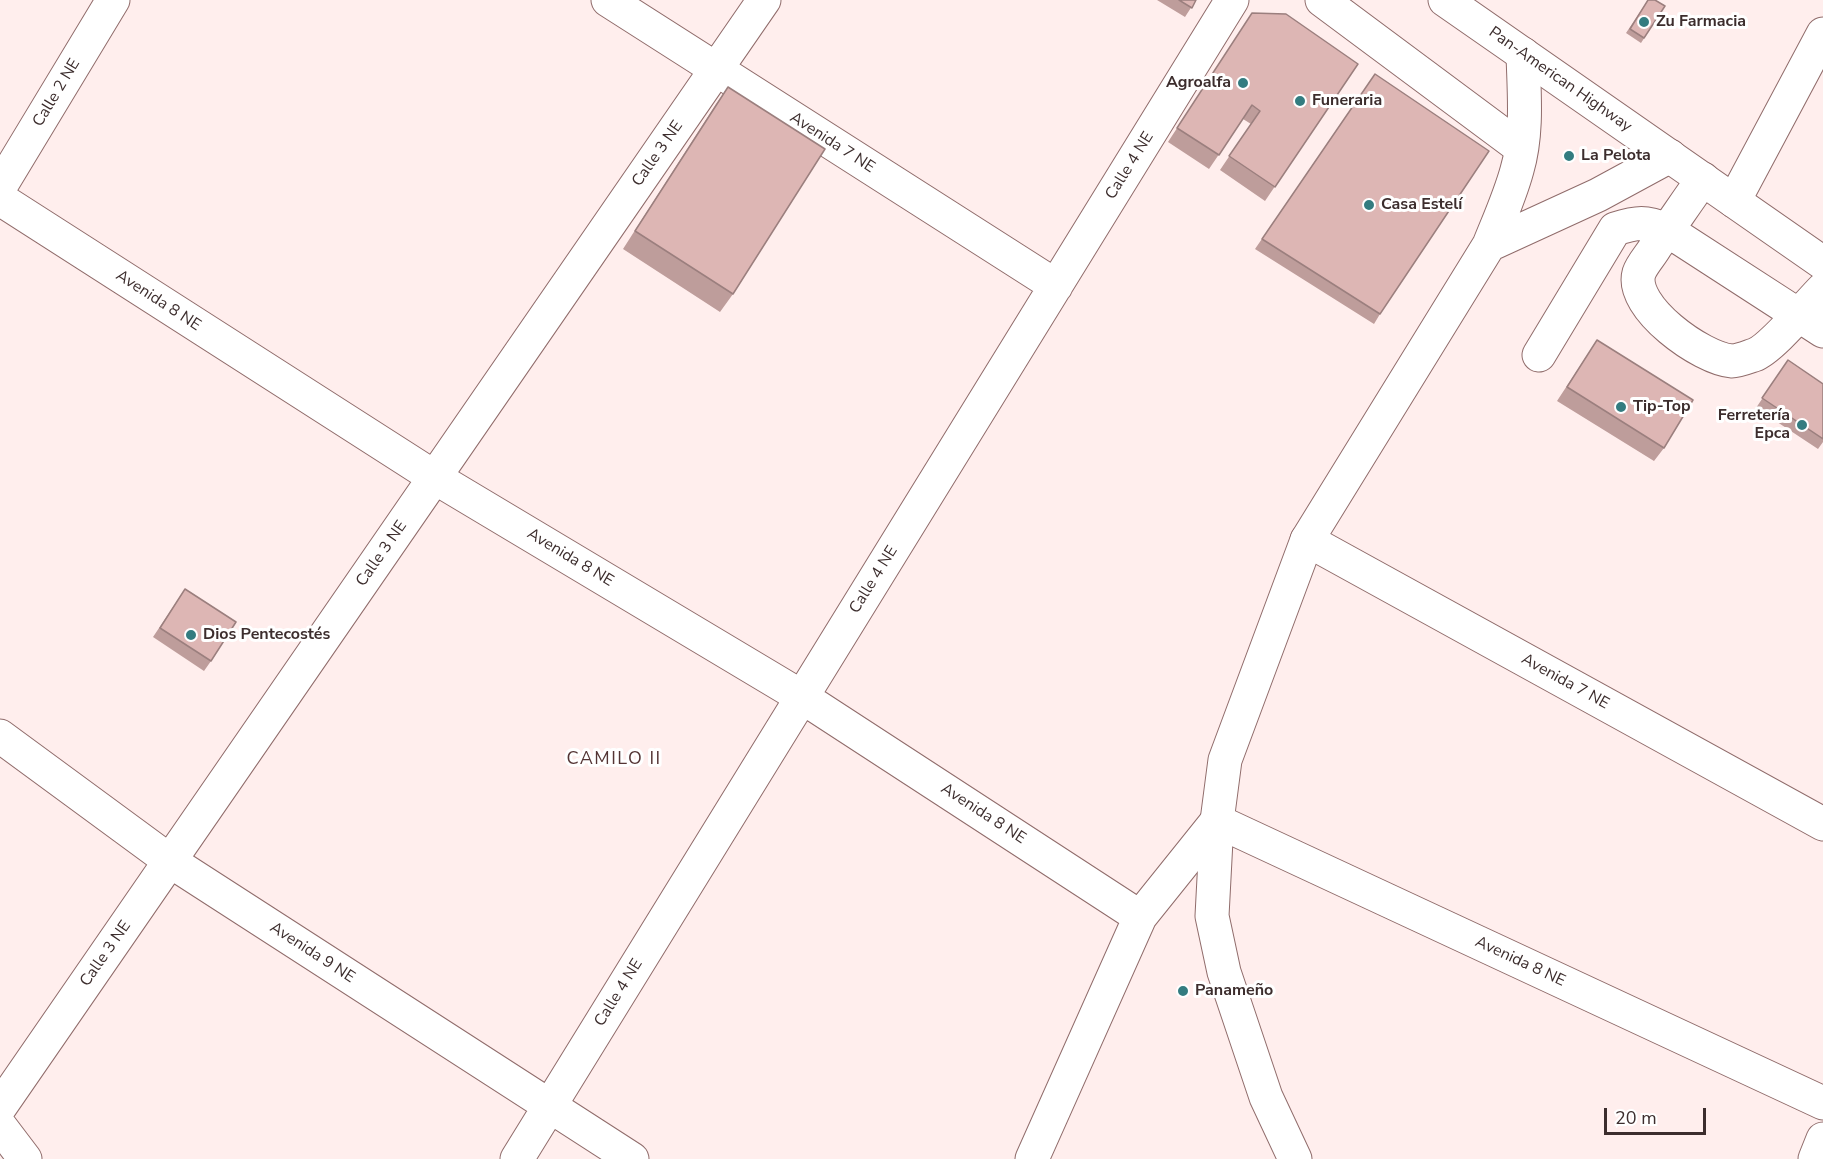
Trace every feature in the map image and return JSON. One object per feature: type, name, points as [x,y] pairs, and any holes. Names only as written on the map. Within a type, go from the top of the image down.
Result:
[{"type":"main road","name":"Calle 2 NE","points":[[0,186],[113,0]]},
{"type":"main road","name":"Avenida 7 NE","points":[[608,0],[1056,286]]},
{"type":"main road","name":"Calle 3 NE","points":[[0,1107],[764,0]]},
{"type":"main road","name":"Calle 4 NE","points":[[517,1159],[1232,0]]},
{"type":"main road","points":[[1322,0],[1521,148]]},
{"type":"main road","name":"Pan-American Highway","points":[[1445,0],[1823,263]]},
{"type":"main road","points":[[1734,201],[1823,34]]},
{"type":"main road","points":[[1295,1159],[1266,1097],[1224,972],[1212,916],[1217,821],[1226,760],[1307,540],[1489,245],[1518,169],[1525,112],[1523,54]]},
{"type":"main road","points":[[1489,245],[1598,195],[1670,156]]},
{"type":"main road","points":[[1703,179],[1639,274],[1640,291],[1652,312],[1680,337],[1704,352],[1732,361],[1755,355],[1810,323],[1823,289]]},
{"type":"main road","name":"Avenida 8 NE","points":[[0,199],[434,477],[802,697],[1140,917]]},
{"type":"main road","points":[[1539,355],[1615,229],[1635,223],[1652,224],[1668,230],[1810,323]]},
{"type":"main road","name":"Avenida 7 NE","points":[[1307,540],[1823,824]]},
{"type":"main road","name":"Avenida 9 NE","points":[[0,736],[170,861],[633,1159]]},
{"type":"main road","points":[[1032,1159],[1140,917],[1217,821]]},
{"type":"main road","name":"Avenida 8 NE","points":[[1217,821],[1823,1103]]},
{"type":"main road","points":[[0,1126],[25,1159]]},
{"type":"main road","points":[[1815,1159],[1823,1139]]},
{"type":"building","points":[[1179,0],[1196,0],[1192,8]]},
{"type":"building","name":"Zu Farmacia","points":[[1648,0],[1655,0],[1665,6],[1644,38],[1630,29]]},
{"type":"building","points":[[1252,13],[1286,14],[1358,64],[1275,187],[1229,156],[1260,111],[1252,105],[1219,155],[1177,128]]},
{"type":"building","name":"Casa Estelí","points":[[1375,74],[1489,151],[1380,314],[1262,239]]},
{"type":"building","points":[[728,87],[825,149],[733,294],[635,231]]},
{"type":"building","name":"Tip-Top","points":[[1597,340],[1693,400],[1664,448],[1567,387]]},
{"type":"building","name":"Ferretería Epca","points":[[1788,360],[1823,384],[1823,439],[1762,398]]},
{"type":"building","name":"Dios Pentecostés","points":[[185,589],[236,622],[211,661],[160,628]]},
{"type":"place","name":"Zu Farmacia","points":[[1644,22]]},
{"type":"place","name":"Agroalfa","points":[[1243,83]]},
{"type":"place","name":"Funeraria","points":[[1300,101]]},
{"type":"place","name":"La Pelota","points":[[1569,156]]},
{"type":"place","name":"Casa Estelí","points":[[1369,205]]},
{"type":"place","name":"Tip-Top","points":[[1621,407]]},
{"type":"place","name":"Ferretería Epca","points":[[1802,425]]},
{"type":"place","name":"Dios Pentecostés","points":[[191,635]]},
{"type":"place","name":"Panameño","points":[[1183,991]]},
{"type":"district","name":"CAMILO II","points":[[614,760]]}]
